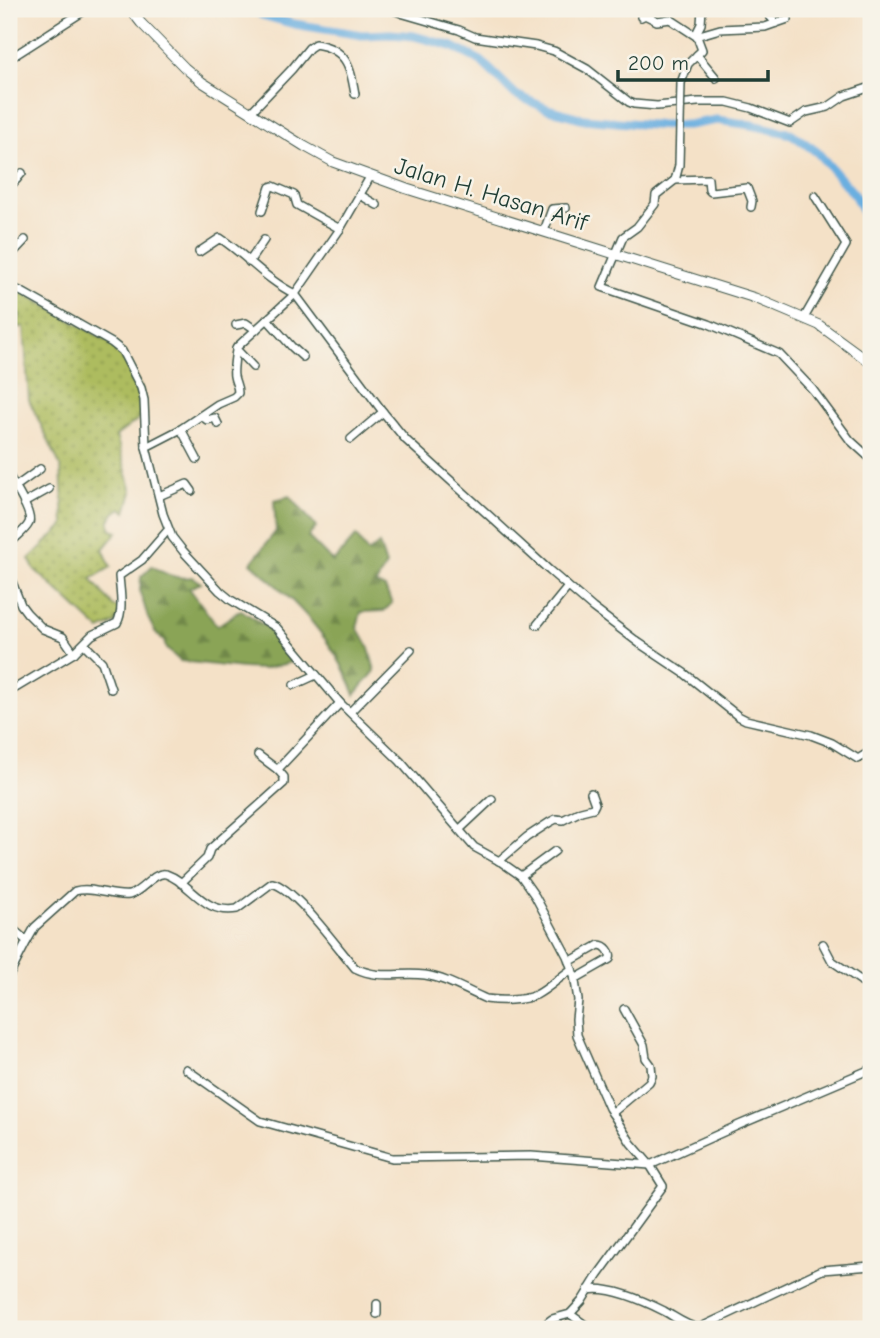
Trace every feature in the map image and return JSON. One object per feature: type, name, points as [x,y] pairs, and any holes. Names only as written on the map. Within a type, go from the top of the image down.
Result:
[{"type":"main road","name":"Jalan H. Hasan Arif","points":[[130,9],[193,76],[341,166],[755,298],[831,331],[871,363]]},
{"type":"street","points":[[9,59],[87,9]]},
{"type":"street","points":[[391,9],[475,37],[554,51],[587,69],[629,102],[641,105],[727,102],[790,123],[806,112],[828,107],[844,96],[871,87]]},
{"type":"street","points":[[696,36],[701,24],[702,9]]},
{"type":"street","points":[[767,13],[776,23]]},
{"type":"street","points":[[641,17],[645,15],[657,22],[670,19],[696,36],[702,50],[688,64],[681,83],[679,165],[675,179],[656,195],[655,204],[637,228],[623,237],[602,287],[709,324],[779,354],[813,390],[849,440],[871,459]]},
{"type":"street","points":[[696,36],[720,29],[765,27],[788,19]]},
{"type":"street","points":[[251,112],[315,44],[325,46],[347,62],[355,94]]},
{"type":"street","points":[[697,55],[716,78]]},
{"type":"street","points":[[9,172],[20,176],[9,188]]},
{"type":"street","points":[[146,447],[181,429],[238,393],[238,385],[233,375],[236,349],[295,294],[340,229],[370,177]]},
{"type":"street","points":[[675,179],[708,179],[711,192],[748,188],[753,202],[751,207]]},
{"type":"street","points":[[262,211],[270,187],[273,186],[294,195],[297,205],[340,229]]},
{"type":"street","points":[[360,195],[377,205]]},
{"type":"street","points":[[804,318],[846,246],[815,196]]},
{"type":"street","points":[[544,231],[552,209],[566,208]]},
{"type":"street","points":[[199,252],[220,238],[285,290],[295,294],[383,412],[414,447],[568,587],[639,643],[746,720],[811,735],[832,743],[858,759],[871,751]]},
{"type":"street","points":[[9,257],[25,240]]},
{"type":"street","points":[[248,262],[264,240]]},
{"type":"street","points":[[9,286],[122,351],[143,394],[146,447],[168,530],[183,551],[220,591],[277,628],[340,703],[400,761],[474,847],[521,876],[535,896],[575,979],[578,1000],[577,1035],[612,1113],[663,1184],[586,1295],[570,1314],[552,1319],[544,1329]]},
{"type":"street","points":[[267,319],[303,357]]},
{"type":"street","points":[[236,325],[246,323],[256,330]]},
{"type":"street","points":[[236,349],[253,367]]},
{"type":"street","points":[[351,439],[383,412]]},
{"type":"street","points":[[202,416],[207,421],[215,418],[218,424]]},
{"type":"street","points":[[181,429],[197,458]]},
{"type":"street","points":[[15,487],[40,469]]},
{"type":"street","points":[[9,476],[29,512],[29,523],[9,544]]},
{"type":"street","points":[[159,496],[187,484],[192,491]]},
{"type":"street","points":[[24,503],[49,489]]},
{"type":"street","points":[[9,692],[74,653],[97,632],[117,623],[120,619],[119,576],[142,560],[168,530]]},
{"type":"street","points":[[9,574],[27,613],[43,629],[65,639],[74,653]]},
{"type":"street","points":[[537,625],[568,587]]},
{"type":"street","points":[[84,644],[102,662],[111,689]]},
{"type":"street","points":[[350,712],[411,650]]},
{"type":"street","points":[[294,685],[316,675]]},
{"type":"street","points":[[280,767],[340,703]]},
{"type":"street","points":[[181,883],[207,858],[210,849],[284,783],[280,767],[258,755]]},
{"type":"street","points":[[499,861],[550,822],[563,820],[593,808],[595,804],[591,793]]},
{"type":"street","points":[[460,829],[492,799]]},
{"type":"street","points":[[521,876],[555,851]]},
{"type":"street","points":[[9,976],[35,927],[78,890],[128,895],[144,887],[160,873],[181,883],[209,906],[232,910],[272,883],[284,888],[355,968],[366,973],[379,976],[424,975],[486,999],[529,998],[538,994],[570,965],[600,944],[605,946],[610,952],[610,959],[575,979]]},
{"type":"street","points":[[9,926],[27,941]]},
{"type":"street","points":[[823,944],[832,961],[871,991]]},
{"type":"street","points":[[612,1113],[649,1082],[652,1076],[644,1045],[624,1009]]},
{"type":"street","points":[[186,1069],[260,1121],[393,1158],[531,1156],[650,1166],[871,1069]]},
{"type":"street","points":[[586,1295],[600,1289],[620,1294],[699,1328],[822,1270],[871,1266]]},
{"type":"street","points":[[570,1314],[590,1329]]},
{"type":"green space","points":[[22,292],[119,348],[141,388],[144,415],[116,436],[132,492],[126,512],[121,508],[109,522],[111,530],[117,532],[103,549],[111,567],[91,579],[114,607],[120,607],[119,621],[100,630],[34,569],[29,559],[64,525],[61,467],[29,400],[24,326],[16,328],[21,314],[14,317],[13,306]]},
{"type":"green space","points":[[290,496],[316,527],[308,537],[333,562],[356,536],[368,553],[379,544],[386,565],[376,584],[385,588],[392,603],[384,611],[361,612],[357,628],[368,645],[375,671],[355,695],[336,656],[312,622],[251,563],[276,531],[274,500]]},
{"type":"green space","points":[[152,566],[171,576],[192,577],[201,583],[189,588],[217,626],[241,610],[268,628],[292,662],[263,669],[180,661],[166,648],[164,641],[155,632],[140,591],[141,577]]},
{"type":"waterway","points":[[255,9],[262,15],[294,24],[362,35],[414,36],[451,46],[481,61],[516,95],[548,109],[584,119],[652,125],[688,125],[717,120],[792,134],[817,152],[854,194],[871,227]]}]
